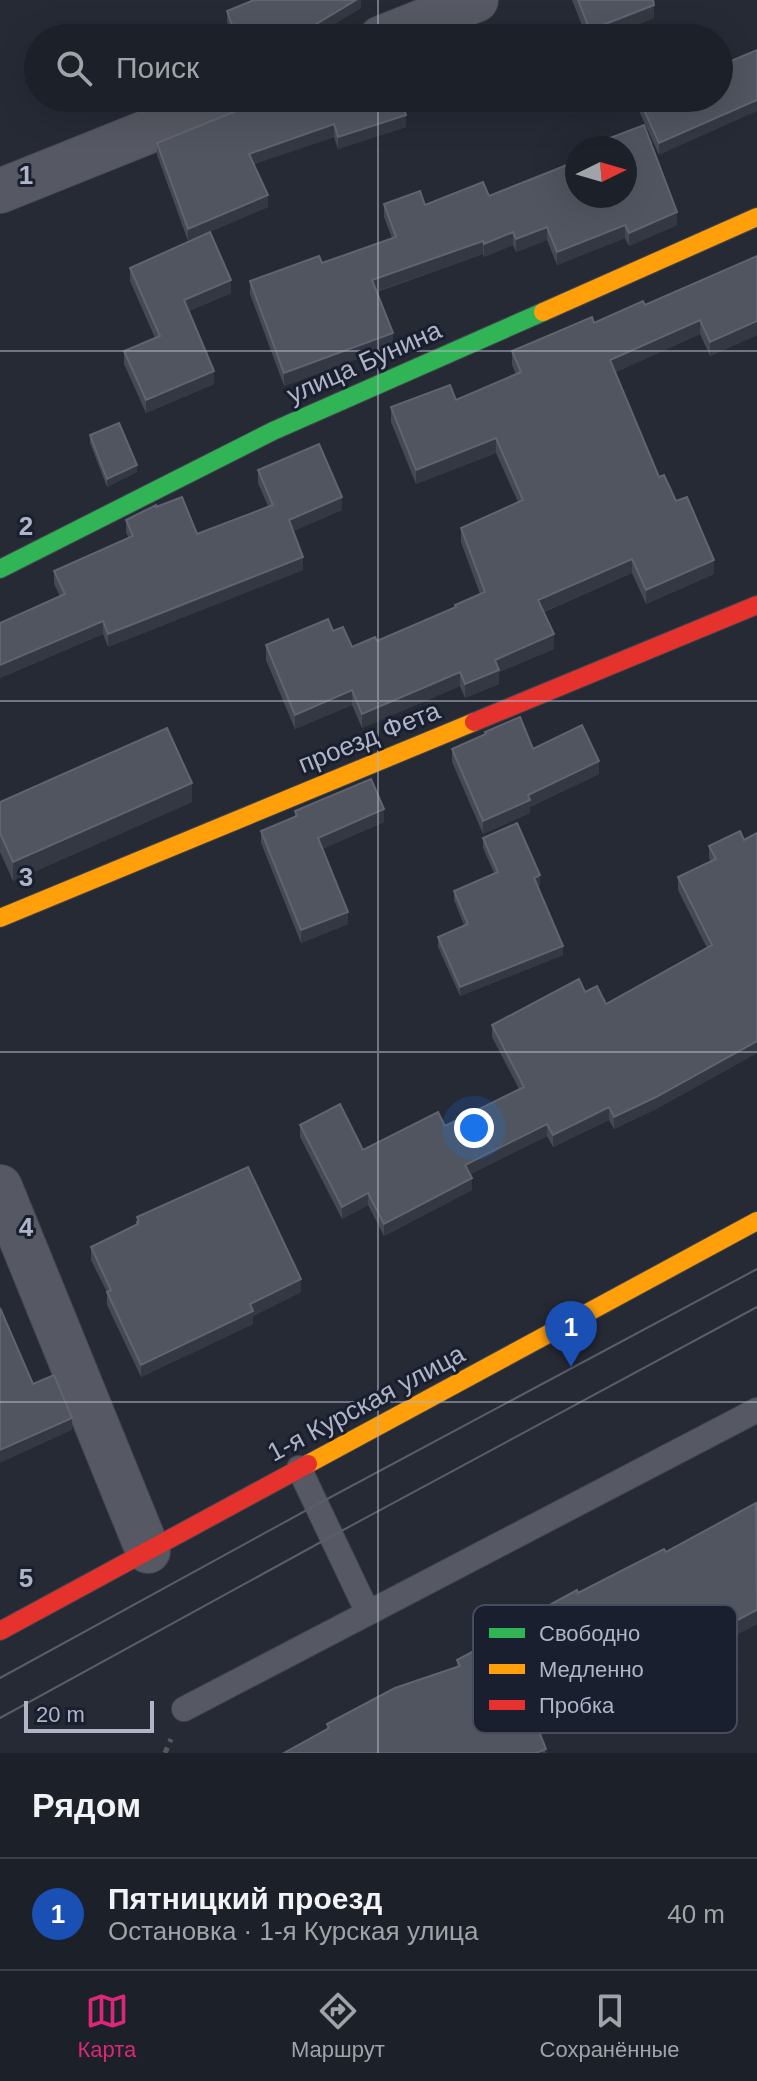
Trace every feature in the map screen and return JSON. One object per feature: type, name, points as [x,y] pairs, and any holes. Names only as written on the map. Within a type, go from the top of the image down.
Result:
[{"type":"street","points":[[416,24],[476,0]]},
{"type":"street","points":[[0,191],[197,112]]},
{"type":"street","name":"улица Бунина","points":[[0,569],[273,431],[757,217]]},
{"type":"street","name":"проезд Фета","points":[[0,918],[757,605]]},
{"type":"street","points":[[0,1187],[148,1551]]},
{"type":"street","name":"1-я Курская улица","points":[[0,1631],[757,1221]]},
{"type":"lane","points":[[184,1709],[757,1410]]},
{"type":"lane","points":[[299,1468],[368,1613]]},
{"type":"building","points":[[254,0],[356,0],[316,24],[232,24],[227,11]]},
{"type":"building","points":[[578,0],[653,0],[654,5],[605,24],[588,24]]},
{"type":"building","points":[[757,50],[757,100],[733,111],[733,60]]},
{"type":"building","points":[[234,112],[405,112],[406,115],[338,137],[334,124],[249,154],[268,195],[188,229],[157,143]]},
{"type":"building","points":[[645,112],[730,112],[659,143]]},
{"type":"building","points":[[644,125],[677,212],[629,233],[625,225],[557,252],[547,227],[516,239],[513,232],[372,280],[393,333],[284,373],[250,281],[319,256],[322,263],[396,237],[384,204],[420,191],[425,205],[483,182],[489,196],[565,166],[565,208],[637,208],[637,136],[615,136]]},
{"type":"building","points":[[210,232],[231,280],[184,300],[214,371],[146,400],[124,351],[160,336],[130,268]]},
{"type":"building","points":[[757,256],[757,321],[710,342],[700,320],[610,360],[659,477],[664,475],[676,501],[687,497],[714,560],[646,590],[632,559],[538,600],[554,634],[495,660],[499,670],[465,684],[460,672],[362,714],[352,690],[295,715],[266,645],[328,619],[333,631],[343,627],[352,647],[375,637],[377,641],[485,592],[461,528],[523,500],[496,438],[416,470],[391,407],[450,385],[456,400],[521,372],[512,351],[592,317],[594,323],[643,301],[645,305]]},
{"type":"building","points":[[119,423],[137,465],[107,479],[90,435]]},
{"type":"building","points":[[319,444],[342,497],[289,520],[303,557],[108,634],[103,621],[0,665],[0,623],[65,594],[54,571],[133,536],[126,520],[156,505],[182,497],[197,534],[273,505],[258,470]]},
{"type":"building","points":[[520,717],[533,749],[582,725],[599,761],[528,795],[530,800],[483,821],[452,749]]},
{"type":"building","points":[[167,728],[192,783],[13,862],[0,833],[0,802]]},
{"type":"building","points":[[371,779],[384,809],[318,838],[348,912],[301,930],[261,831],[297,816],[295,811]]},
{"type":"building","points":[[517,823],[540,875],[534,878],[563,946],[460,987],[438,937],[468,924],[454,891],[498,872],[483,838]]},
{"type":"building","points":[[740,831],[744,840],[757,833],[757,1041],[614,1117],[609,1107],[553,1135],[547,1124],[465,1165],[472,1178],[384,1224],[368,1193],[342,1207],[300,1125],[340,1104],[363,1150],[438,1112],[445,1126],[524,1087],[492,1025],[579,979],[585,992],[597,986],[606,1004],[712,945],[678,877],[716,859],[709,846]]},
{"type":"building","points":[[248,1167],[301,1279],[250,1304],[253,1311],[141,1365],[107,1292],[111,1290],[91,1247],[138,1224],[137,1217]]},
{"type":"building","points":[[0,1308],[33,1384],[54,1375],[72,1418],[0,1450]]},
{"type":"building","points":[[756,1503],[757,1610],[737,1620],[737,1605],[550,1605],[664,1549],[666,1552]]},
{"type":"building","points":[[473,1651],[473,1733],[540,1733],[546,1749],[536,1753],[284,1753],[329,1728],[327,1724],[395,1688],[460,1666],[457,1660]]},
{"type":"tram line","points":[[0,1678],[757,1269]]},
{"type":"tram line","points":[[0,1718],[757,1307]]},
{"type":"traffic: fast","points":[[0,569],[273,431],[543,312]]},
{"type":"traffic: slow","points":[[543,312],[757,217]]},
{"type":"traffic: slow","points":[[0,918],[474,722]]},
{"type":"traffic: slow","points":[[308,1464],[757,1221]]},
{"type":"traffic: jam","points":[[474,722],[757,605]]},
{"type":"traffic: jam","points":[[0,1631],[308,1464]]},
{"type":"place","name":"Пятницкий проезд","points":[[571,1367]]}]
